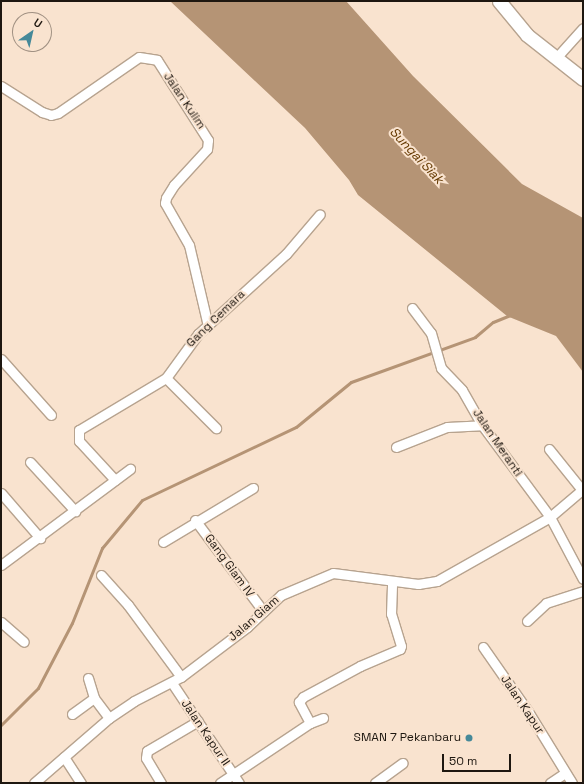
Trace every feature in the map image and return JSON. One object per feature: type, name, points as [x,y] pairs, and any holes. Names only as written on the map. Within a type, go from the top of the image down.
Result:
[{"type":"main road","points":[[500,1],[527,35],[583,80]]},
{"type":"street","points":[[556,58],[583,28]]},
{"type":"street","name":"Jalan Kulim","points":[[1,86],[42,112],[51,115],[58,113],[139,57],[157,60],[208,140],[207,149],[174,185],[166,198],[165,203],[189,245],[208,326]]},
{"type":"street","name":"Gang Cemara","points":[[115,480],[79,441],[79,430],[166,378],[190,343],[286,254],[320,214]]},
{"type":"street","name":"Jalan Meranti","points":[[412,308],[431,333],[441,368],[462,390],[482,425],[550,517],[583,579]]},
{"type":"street","points":[[1,359],[51,415]]},
{"type":"street","points":[[166,378],[216,428]]},
{"type":"street","points":[[396,446],[447,427],[482,425]]},
{"type":"street","points":[[549,449],[582,490]]},
{"type":"street","points":[[30,462],[75,511]]},
{"type":"street","points":[[1,565],[40,538],[130,469]]},
{"type":"street","points":[[163,542],[196,520],[253,488]]},
{"type":"street","name":"Jalan Giam","points":[[34,783],[109,718],[134,701],[181,677],[247,627],[281,595],[327,575],[338,574],[425,584],[437,581],[550,517],[582,490]]},
{"type":"street","points":[[1,493],[40,538]]},
{"type":"street","name":"Gang Giam IV","points":[[196,520],[263,611]]},
{"type":"street","points":[[101,575],[128,605],[181,677]]},
{"type":"street","points":[[310,723],[300,702],[302,697],[360,666],[400,650],[401,646],[391,614],[392,581]]},
{"type":"street","points":[[527,621],[546,603],[583,591]]},
{"type":"street","points":[[1,622],[24,642]]},
{"type":"street","name":"Jalan Kapur","points":[[483,647],[529,713],[572,783]]},
{"type":"street","points":[[88,678],[94,698],[109,718]]},
{"type":"street","name":"Jalan Kapur II","points":[[172,682],[239,783]]},
{"type":"street","points":[[72,714],[94,698]]},
{"type":"street","points":[[220,783],[310,723],[323,718]]},
{"type":"street","points":[[161,783],[146,758],[147,751],[198,721]]},
{"type":"street","points":[[64,757],[81,783]]},
{"type":"street","points":[[375,783],[403,763]]},
{"type":"street","points":[[550,783],[565,773]]},
{"type":"water","name":"Sungai Siak","points":[[170,1],[346,1],[413,76],[522,184],[583,218],[583,372],[556,336],[507,316],[358,195],[349,180],[305,128]]},
{"type":"waterway","points":[[1,725],[38,688],[72,623],[102,548],[142,500],[296,427],[351,382],[475,337],[493,322],[510,315]]},
{"type":"place","name":"SMAN 7 Pekanbaru","points":[[469,738]]}]
